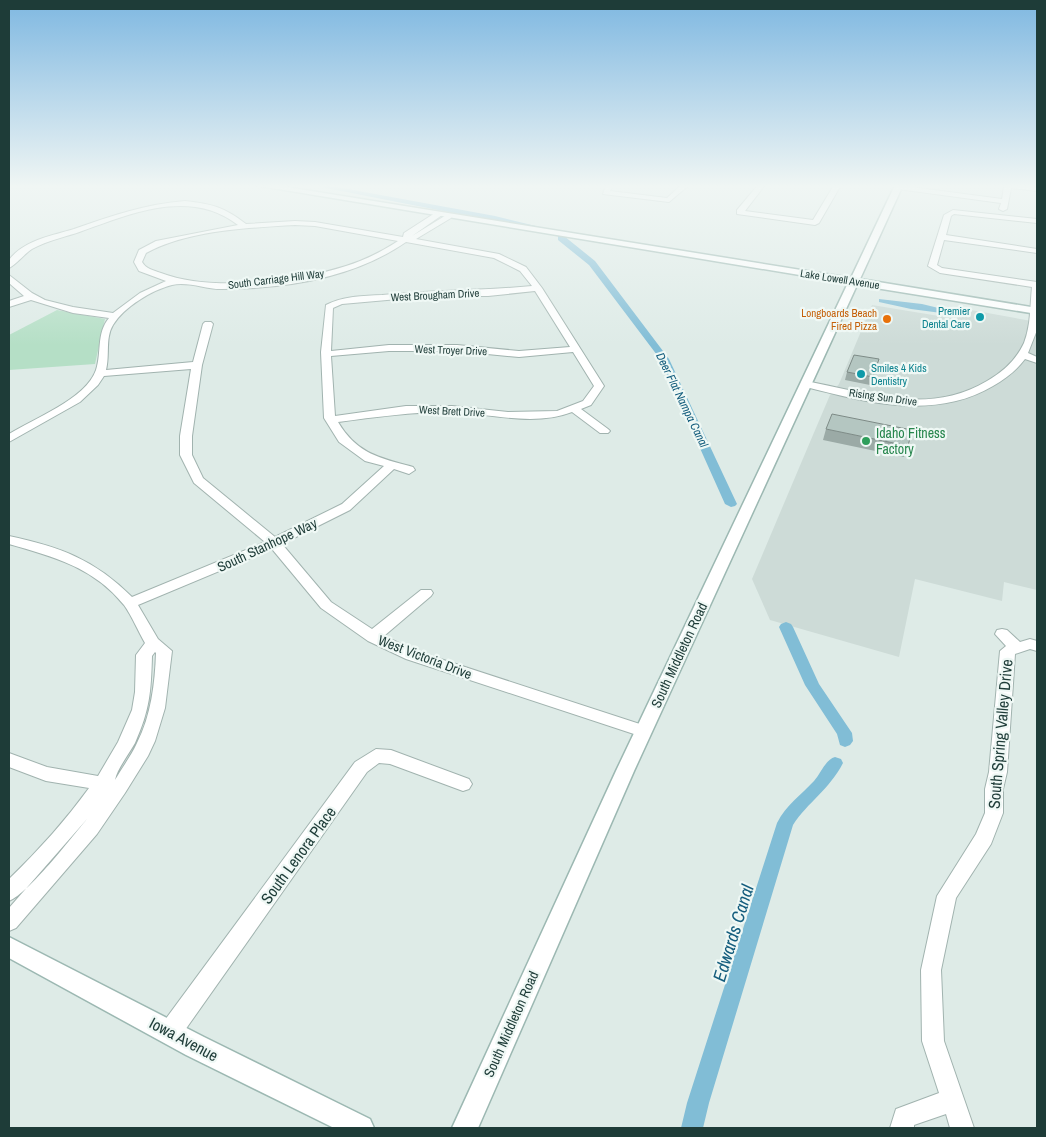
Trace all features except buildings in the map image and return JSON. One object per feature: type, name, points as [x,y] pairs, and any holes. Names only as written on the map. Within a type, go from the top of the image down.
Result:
[{"type":"main road","name":"Lake Lowell Avenue","points":[[586,238],[1035,311]]},
{"type":"main road","name":"South Middleton Road","points":[[464,1128],[643,731],[874,238]]},
{"type":"main road","name":"Iowa Avenue","points":[[9,947],[170,1032],[361,1128]]},
{"type":"street","points":[[9,249],[24,250],[57,238]]},
{"type":"street","name":"South Carriage Hill Way","points":[[180,238],[170,240],[142,252],[138,262],[142,269],[174,281],[215,286],[305,277],[352,266],[372,259],[411,238]]},
{"type":"street","points":[[400,238],[473,251],[512,262],[524,269],[577,349]]},
{"type":"street","points":[[941,238],[932,266],[935,269],[1037,285]]},
{"type":"street","points":[[948,238],[1037,251]]},
{"type":"street","points":[[9,265],[24,250]]},
{"type":"street","points":[[9,278],[13,285],[32,296],[77,311],[115,316]]},
{"type":"street","points":[[9,439],[76,398],[93,385],[102,373],[105,331],[115,316],[127,305],[174,281]]},
{"type":"street","name":"Rising Sun Drive","points":[[806,384],[904,402],[931,403],[956,399],[978,391],[1014,368],[1023,355],[1030,340],[1037,285]]},
{"type":"street","name":"West Brougham Drive","points":[[326,354],[329,307],[333,303],[432,293],[488,292],[538,288]]},
{"type":"street","points":[[9,304],[32,296]]},
{"type":"street","name":"West Victoria Drive","points":[[208,324],[197,365],[186,436],[186,456],[198,480],[274,543],[326,605],[373,637],[412,655],[643,731]]},
{"type":"street","name":"West Troyer Drive","points":[[326,354],[389,348],[457,348],[519,354],[577,349]]},
{"type":"street","name":"West Brett Drive","points":[[331,420],[406,409],[452,409],[508,415],[558,414],[587,403],[599,386],[577,349]]},
{"type":"street","points":[[326,354],[331,420],[343,440],[369,458],[409,470]]},
{"type":"street","points":[[1023,355],[1037,360]]},
{"type":"street","points":[[102,373],[197,365]]},
{"type":"street","points":[[573,408],[604,431]]},
{"type":"street","name":"South Stanhope Way","points":[[130,603],[274,543],[346,507],[391,466]]},
{"type":"street","points":[[9,540],[66,556],[91,569],[110,583],[130,603],[153,643],[164,652],[163,674],[157,709],[146,743],[121,787],[90,828],[9,922]]},
{"type":"street","points":[[373,637],[426,593]]},
{"type":"street","points":[[1002,634],[1017,647]]},
{"type":"street","points":[[9,892],[36,865],[82,812],[103,783],[126,743],[140,710],[143,692],[144,655],[153,643]]},
{"type":"street","name":"South Spring Valley Drive","points":[[962,1128],[933,1041],[930,970],[947,896],[984,838],[994,813],[994,789],[998,772],[1008,651],[1030,644],[1037,646]]},
{"type":"street","points":[[140,710],[157,709]]},
{"type":"street","name":"South Lenora Place","points":[[170,1032],[362,767],[376,756],[391,756],[463,784]]},
{"type":"street","points":[[9,760],[46,774],[121,787]]},
{"type":"street","points":[[902,1128],[904,1117],[953,1100]]},
{"type":"shaded area","points":[[872,305],[957,319],[960,308],[1037,322],[1037,590],[1004,582],[1002,601],[915,579],[899,657],[770,620],[752,579],[830,395],[839,384]]},
{"type":"green space","points":[[57,310],[105,319],[95,364],[9,370],[9,335]]},
{"type":"water","points":[[879,299],[922,304],[955,312],[949,314],[911,309],[879,302]]},
{"type":"waterway","name":"Deer Flat Nampa Canal","points":[[561,238],[592,263],[664,359],[731,504]]},
{"type":"waterway","name":"Edwards Canal","points":[[786,627],[812,685],[844,733],[845,741]]},
{"type":"waterway","name":"Edwards Canal","points":[[692,1128],[698,1103],[785,823],[793,811],[821,784],[835,763]]},
{"type":"place","name":"Premier Dental Care","points":[[980,317]]},
{"type":"place","name":"Longboards Beach Fired Pizza","points":[[887,319]]},
{"type":"place","name":"Smiles 4 Kids Dentistry","points":[[861,374]]},
{"type":"place","name":"Idaho Fitness Factory","points":[[866,441]]}]
